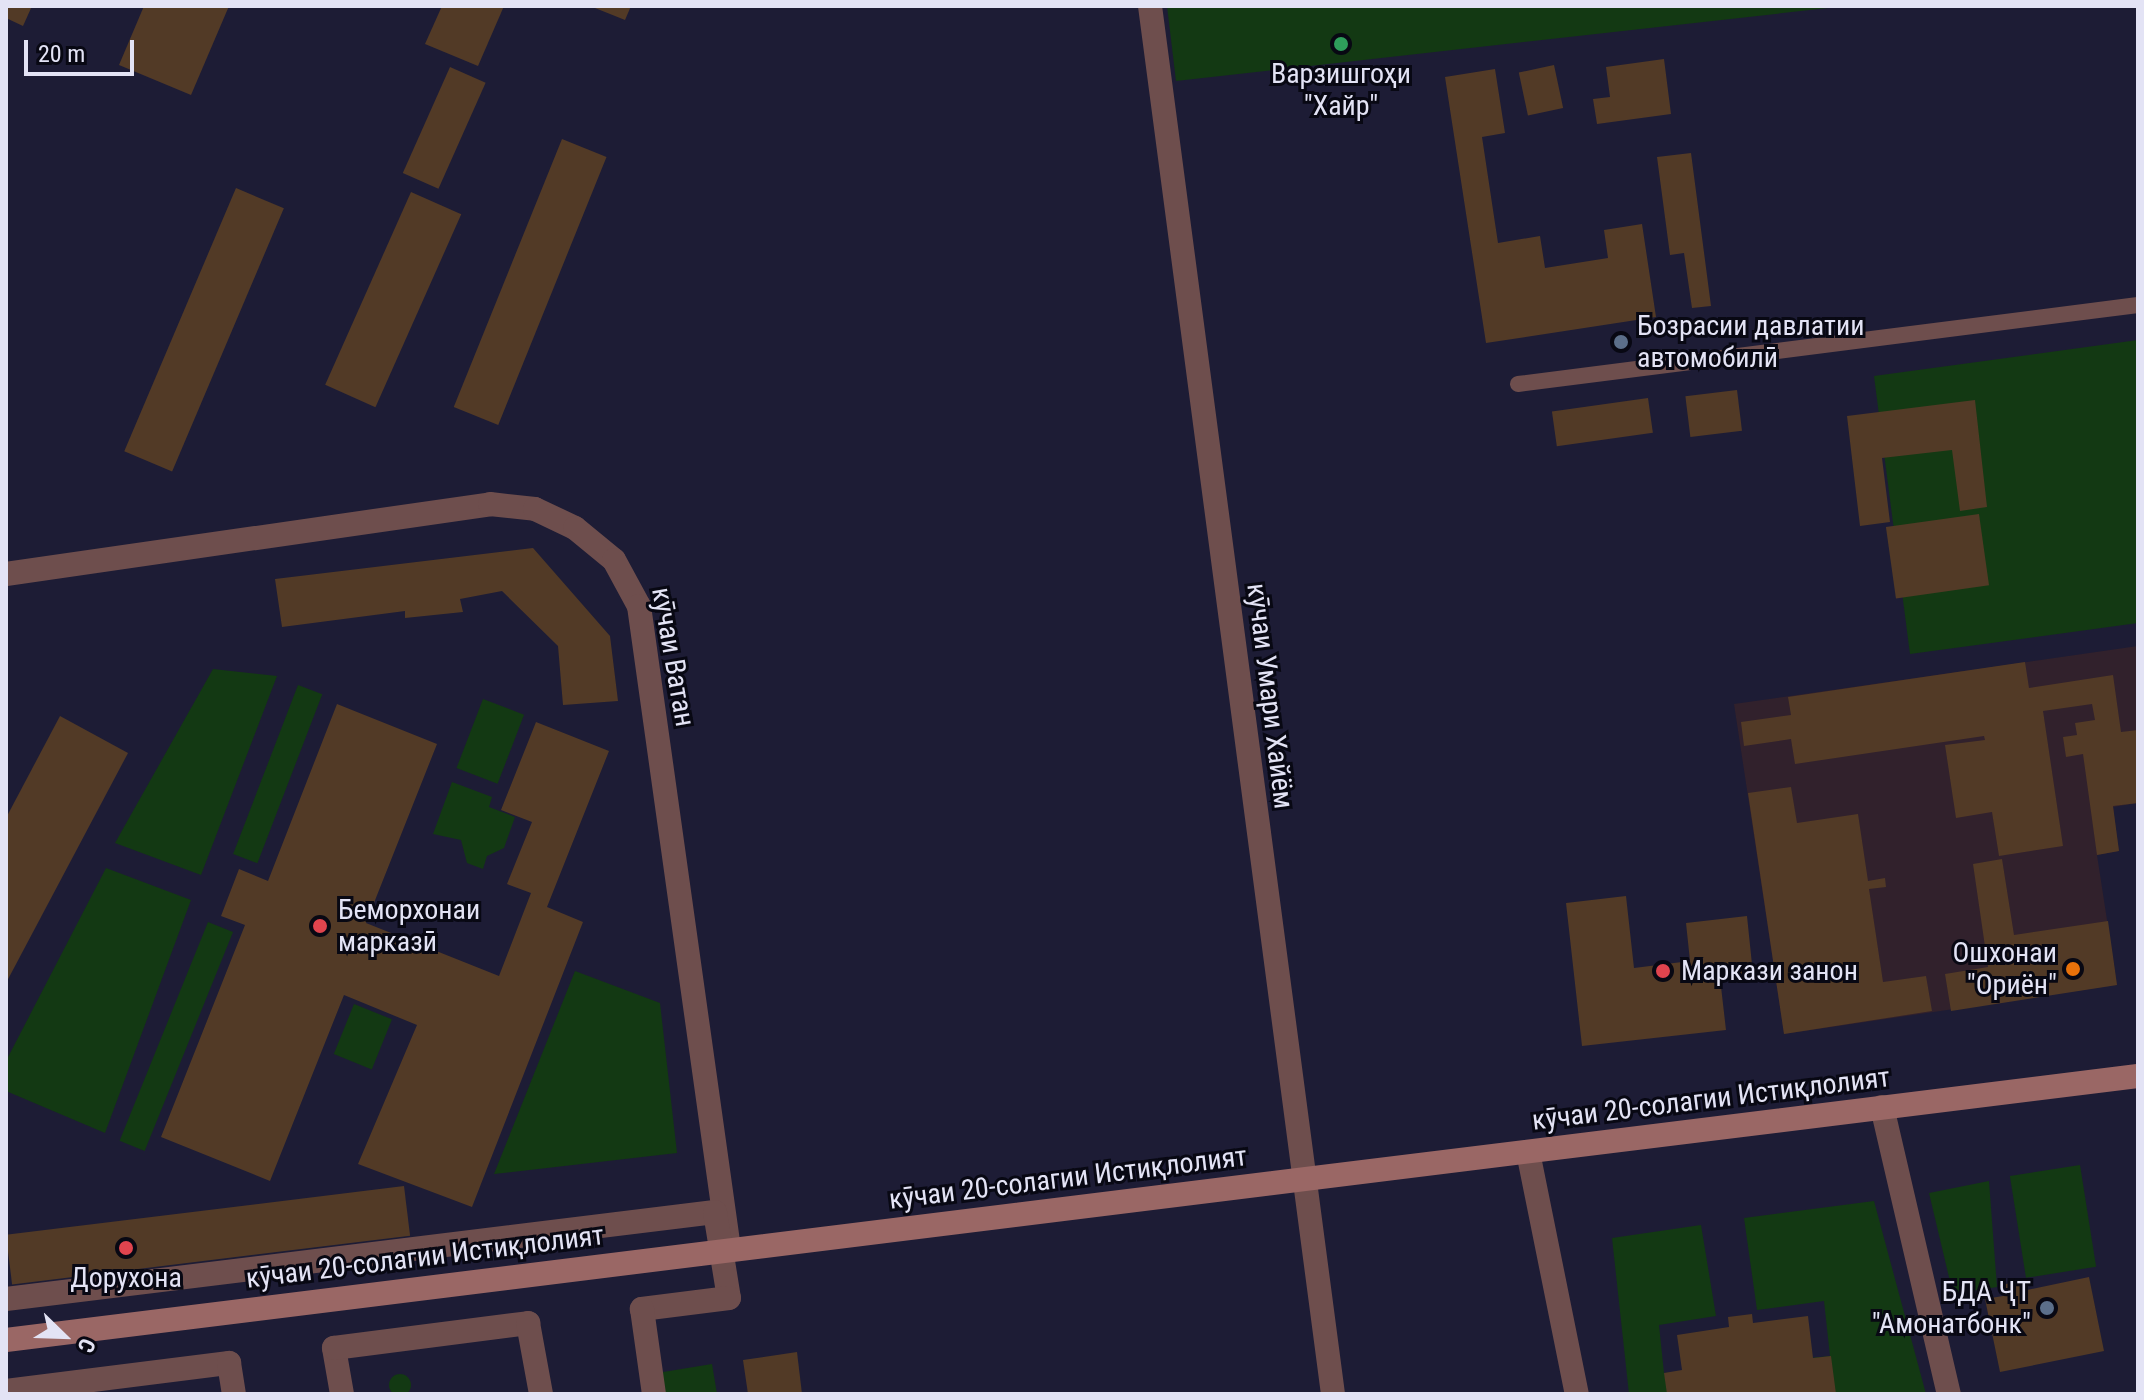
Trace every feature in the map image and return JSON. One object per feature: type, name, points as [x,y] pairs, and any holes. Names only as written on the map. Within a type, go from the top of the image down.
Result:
[{"type":"street","name":"кӯчаи Умари Хайём","points":[[1150,6],[1302,1180],[1333,1394]]},
{"type":"street","name":"кӯчаи Ватан","points":[[6,574],[490,504],[535,509],[575,528],[614,560],[639,606],[725,1250]]},
{"type":"street","name":"кӯчаи 20-солагии Истиқлолият","points":[[6,1340],[2138,1076]]},
{"type":"street","points":[[1882,1107],[1949,1394]]},
{"type":"street","points":[[1528,1152],[1577,1394]]},
{"type":"street","points":[[6,1299],[715,1212],[725,1250],[729,1298],[642,1309],[654,1394]]},
{"type":"street","points":[[342,1394],[334,1348],[528,1323],[541,1394]]},
{"type":"street","points":[[6,1391],[229,1363],[234,1394]]},
{"type":"lane","points":[[1518,384],[2138,305]]},
{"type":"shaded area","points":[[2138,646],[2138,803],[2113,807],[2119,851],[2097,855],[2117,985],[1784,1034],[1734,704]]},
{"type":"green space","name":"Варзишгоҳи \"Хайр\"","points":[[1167,6],[1846,6],[1176,81]]},
{"type":"green space","points":[[2138,340],[2138,623],[1910,654],[1874,376]]},
{"type":"green space","points":[[213,669],[277,676],[201,875],[115,843]]},
{"type":"green space","points":[[298,685],[322,694],[257,863],[233,854]]},
{"type":"green space","points":[[483,699],[524,715],[498,784],[456,768]]},
{"type":"green space","points":[[452,782],[492,797],[489,807],[515,817],[504,848],[487,856],[483,869],[467,863],[461,840],[433,834]]},
{"type":"green space","points":[[106,868],[191,900],[105,1133],[6,1091],[6,1061]]},
{"type":"green space","points":[[208,922],[233,932],[145,1151],[120,1141]]},
{"type":"green space","points":[[575,971],[660,1003],[677,1153],[494,1174]]},
{"type":"green space","points":[[354,1004],[392,1019],[372,1069],[334,1054]]},
{"type":"green space","points":[[2080,1165],[2096,1267],[2026,1278],[2010,1176]]},
{"type":"green space","points":[[1989,1181],[1997,1287],[1953,1294],[1929,1193]]},
{"type":"green space","points":[[1874,1201],[1926,1394],[1629,1394],[1612,1238],[1701,1225],[1716,1316],[1659,1325],[1664,1373],[1830,1356],[1824,1301],[1757,1310],[1744,1218]]},
{"type":"green space","points":[[712,1364],[717,1394],[654,1394],[651,1374]]},
{"type":"green space","points":[[400,1374],[408,1377],[411,1385],[408,1393],[400,1396],[392,1393],[389,1385],[392,1377]]},
{"type":"building","points":[[6,6],[32,6],[23,26],[6,18]]},
{"type":"building","points":[[144,6],[229,6],[191,95],[119,65]]},
{"type":"building","points":[[442,6],[504,6],[478,66],[425,44]]},
{"type":"building","points":[[590,6],[631,6],[625,20]]},
{"type":"building","points":[[1664,59],[1671,114],[1597,124],[1593,99],[1610,97],[1606,67]]},
{"type":"building","points":[[1554,65],[1563,108],[1528,116],[1519,72]]},
{"type":"building","points":[[450,67],[486,83],[438,189],[403,173]]},
{"type":"building","points":[[1495,69],[1505,133],[1482,137],[1498,243],[1540,236],[1545,268],[1608,258],[1604,230],[1642,224],[1656,317],[1486,343],[1445,77]]},
{"type":"building","points":[[562,139],[607,157],[498,425],[454,407]]},
{"type":"building","points":[[1691,153],[1711,306],[1692,308],[1684,253],[1670,255],[1657,157]]},
{"type":"building","points":[[236,188],[284,208],[172,472],[124,451]]},
{"type":"building","points":[[411,192],[461,214],[375,407],[325,385]]},
{"type":"building","points":[[1737,390],[1742,431],[1690,437],[1685,396]]},
{"type":"building","points":[[1648,398],[1653,433],[1557,446],[1552,411]]},
{"type":"building","points":[[1975,400],[1987,507],[1960,511],[1952,450],[1882,458],[1890,522],[1860,526],[1847,416]]},
{"type":"building","points":[[1979,514],[1989,585],[1896,598],[1886,527]]},
{"type":"building","points":[[533,548],[610,636],[618,701],[563,705],[558,646],[502,591],[460,599],[463,612],[405,618],[405,611],[282,627],[275,579]]},
{"type":"building","points":[[2025,662],[2029,688],[2113,675],[2121,732],[2138,730],[2138,803],[2113,806],[2119,851],[2097,855],[2083,754],[2066,757],[2063,737],[2077,735],[2075,723],[2095,720],[2092,704],[2043,711],[2063,846],[1999,856],[1992,812],[1956,818],[1945,745],[1985,740],[1984,736],[1795,764],[1791,739],[1744,746],[1741,722],[1791,715],[1788,697]]},
{"type":"building","points":[[337,704],[437,744],[366,923],[499,976],[531,893],[507,884],[532,822],[501,810],[536,722],[609,751],[547,907],[583,922],[472,1207],[358,1164],[417,1025],[344,995],[270,1181],[161,1137],[245,925],[221,916],[239,869],[268,881]]},
{"type":"building","points":[[60,716],[128,753],[6,983],[6,818]]},
{"type":"building","points":[[1791,787],[1797,823],[1858,814],[1868,881],[1885,878],[1886,887],[1869,889],[1883,982],[1926,976],[1932,1011],[1784,1034],[1748,793]]},
{"type":"building","points":[[2002,859],[2014,935],[2108,921],[2117,985],[1951,1011],[1945,974],[1988,967],[1973,864]]},
{"type":"building","name":"Маркази занон","points":[[1626,896],[1634,968],[1690,961],[1686,923],[1747,916],[1753,974],[1720,978],[1726,1030],[1582,1046],[1566,903]]},
{"type":"building","points":[[404,1186],[410,1236],[12,1284],[6,1235]]},
{"type":"building","points":[[2089,1277],[2104,1351],[2000,1372],[1985,1299],[2003,1296],[2001,1285],[2020,1281],[2022,1291]]},
{"type":"building","points":[[1752,1314],[1753,1323],[1808,1316],[1813,1358],[1831,1356],[1836,1394],[1667,1394],[1664,1373],[1682,1370],[1677,1335],[1729,1327],[1728,1317]]},
{"type":"building","points":[[797,1352],[802,1394],[748,1394],[743,1360]]},
{"type":"place","name":"Варзишгоҳи \"Хайр\"","points":[[1341,44]]},
{"type":"place","name":"Бозрасии давлатии автомобилӣ","points":[[1621,342]]},
{"type":"place","name":"Беморхонаи марказӣ","points":[[320,926]]},
{"type":"place","name":"Ошхонаи \"Ориён\"","points":[[2073,969]]},
{"type":"place","name":"Маркази занон","points":[[1663,971]]},
{"type":"place","name":"Дорухона","points":[[126,1248]]},
{"type":"place","name":"БДА ҶТ \"Амонатбонк\"","points":[[2047,1308]]}]
